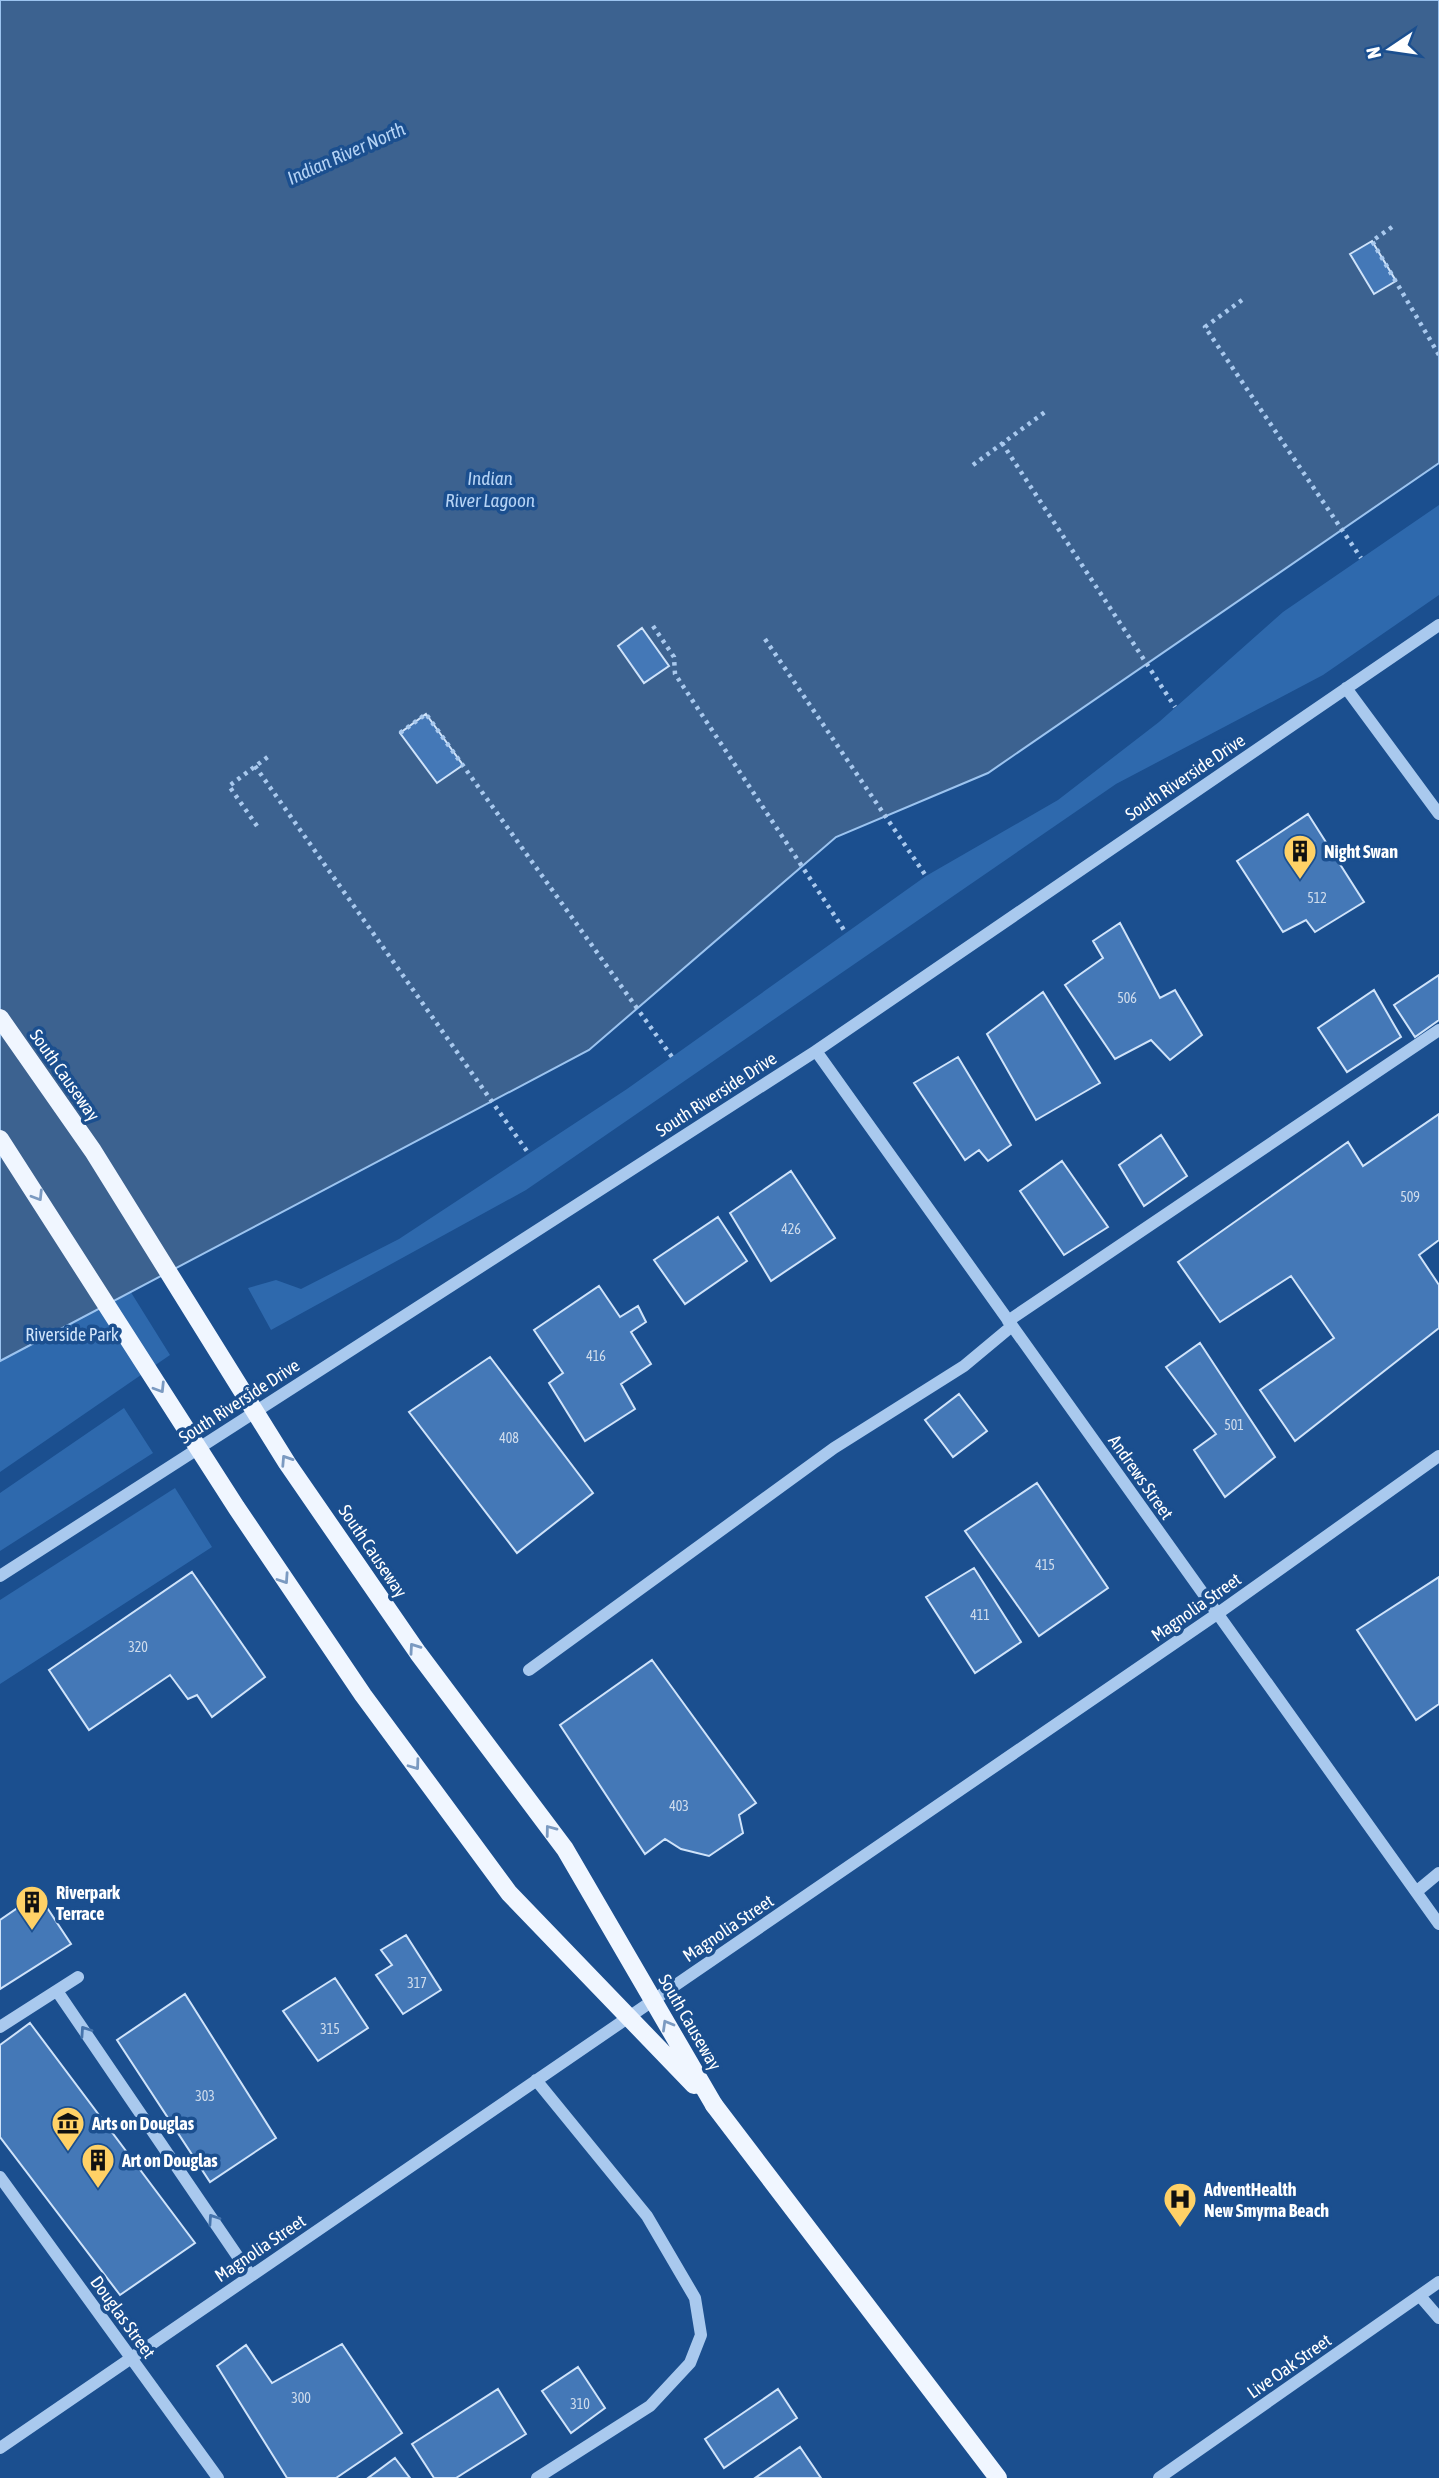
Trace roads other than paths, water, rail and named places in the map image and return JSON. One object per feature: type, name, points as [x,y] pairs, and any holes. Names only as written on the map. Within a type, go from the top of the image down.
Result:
[{"type":"main road","name":"South Causeway","points":[[0,1018],[93,1151],[287,1463],[418,1653],[565,1849],[714,2105]]},
{"type":"main road","name":"South Causeway","points":[[0,1139],[236,1507],[363,1695],[509,1893],[714,2105],[998,2478]]},
{"type":"street","name":"South Riverside Drive","points":[[0,1576],[816,1051],[1439,625]]},
{"type":"street","points":[[1346,688],[1439,814]]},
{"type":"street","points":[[529,1670],[834,1448],[964,1366],[1010,1324],[1439,1030]]},
{"type":"street","name":"Andrews Street","points":[[816,1051],[1439,1924]]},
{"type":"street","name":"Magnolia Street","points":[[0,2448],[1217,1614],[1439,1456]]},
{"type":"street","points":[[1416,1892],[1439,1873]]},
{"type":"street","points":[[0,2027],[78,1977]]},
{"type":"street","points":[[57,1991],[251,2276]]},
{"type":"street","points":[[536,2081],[647,2216],[695,2298],[701,2335],[690,2363],[650,2406],[537,2478]]},
{"type":"street","name":"Douglas Street","points":[[0,2176],[218,2478]]},
{"type":"street","name":"Live Oak Street","points":[[1159,2478],[1439,2282]]},
{"type":"street","points":[[1420,2296],[1439,2318]]},
{"type":"water","name":"Indian River Lagoon","points":[[0,0],[1439,0],[1439,463],[988,773],[836,837],[589,1050],[0,1361]]},
{"type":"place","name":"Night Swan","points":[[1300,881]]},
{"type":"place","name":"Riverpark Terrace","points":[[32,1932]]},
{"type":"place","name":"Arts on Douglas","points":[[68,2153]]},
{"type":"place","name":"Art on Douglas","points":[[98,2190]]},
{"type":"place","name":"AdventHealth New Smyrna Beach","points":[[1180,2229]]},
{"type":"water label","name":"Indian River North","points":[[346,153]]},
{"type":"park label","name":"Riverside Park","points":[[72,1334]]}]
